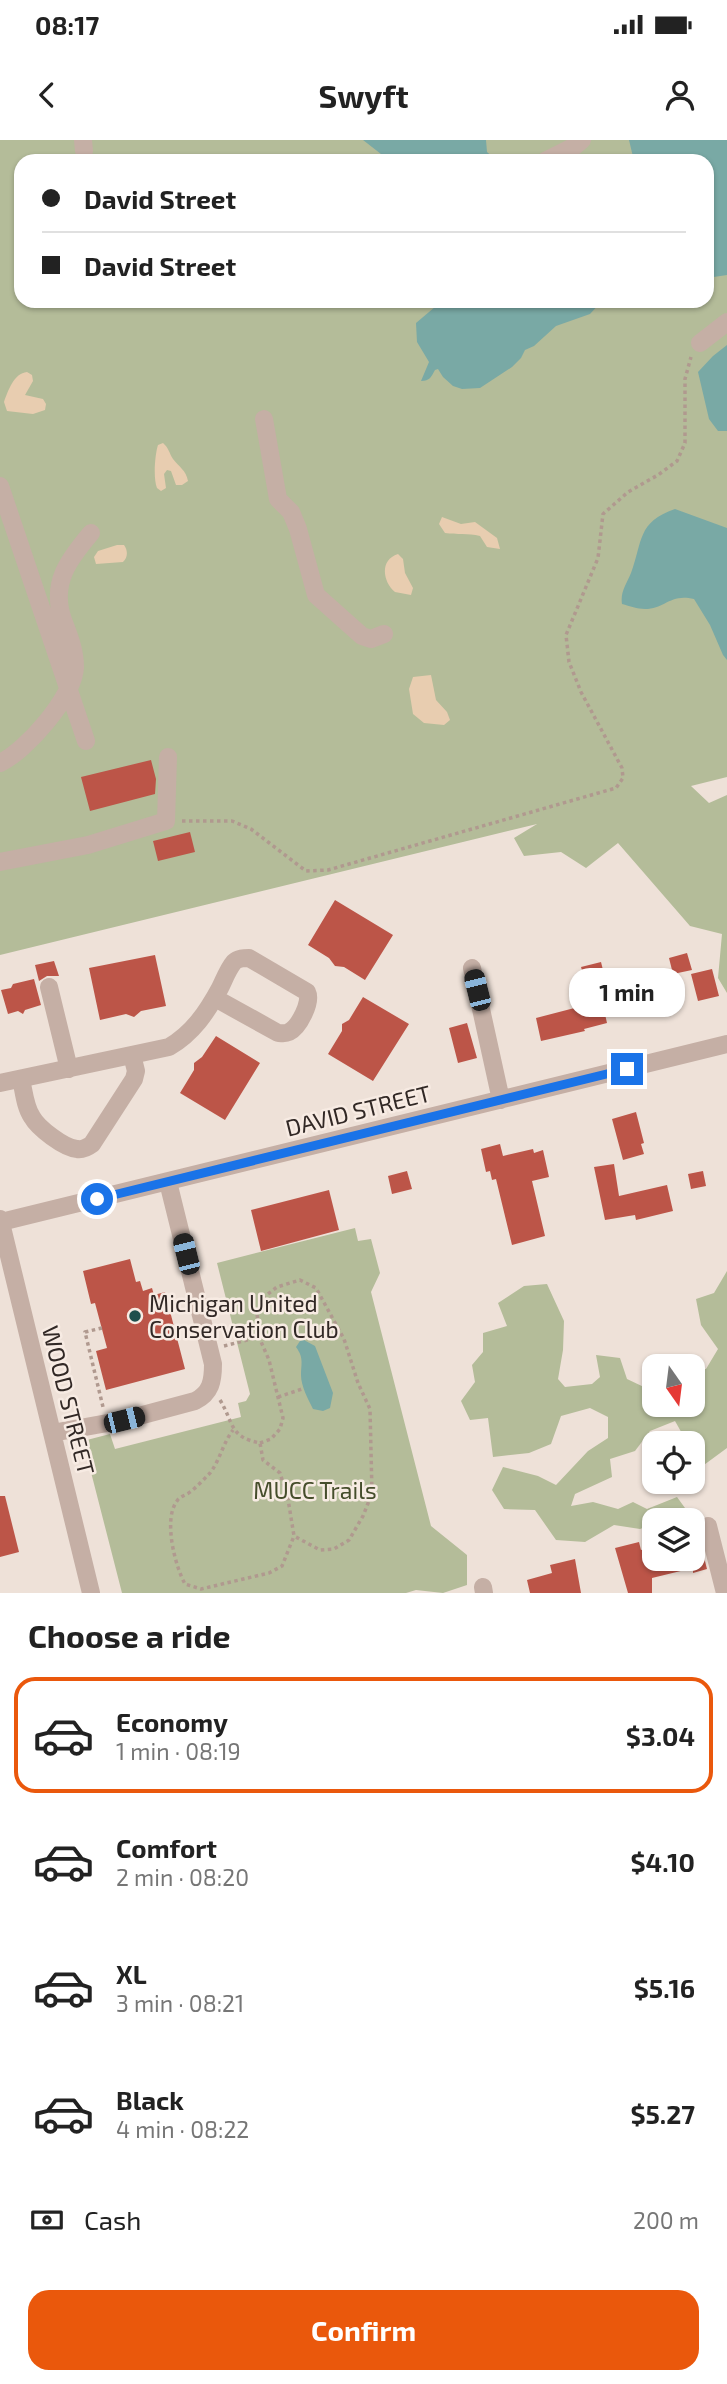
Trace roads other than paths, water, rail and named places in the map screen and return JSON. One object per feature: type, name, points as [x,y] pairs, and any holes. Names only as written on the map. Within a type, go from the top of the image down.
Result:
[{"type":"street","points":[[559,154],[582,140]]},
{"type":"street","points":[[700,343],[727,322]]},
{"type":"street","points":[[264,419],[278,499],[290,512],[298,529],[316,596],[362,636],[371,639],[384,634]]},
{"type":"street","points":[[0,486],[86,741]]},
{"type":"street","points":[[0,762],[14,755],[31,740],[69,689],[73,679],[74,658],[71,639],[62,615],[60,590],[69,559],[91,533]]},
{"type":"street","points":[[0,862],[88,845],[166,821],[167,757]]},
{"type":"street","points":[[0,1083],[169,1047],[182,1040],[196,1027],[234,961],[242,958],[249,958],[296,985],[307,992],[310,998],[293,1030],[286,1034],[278,1033],[215,998]]},
{"type":"street","points":[[472,968],[501,1100]]},
{"type":"street","points":[[49,987],[69,1069]]},
{"type":"street","name":"DAVID STREET","points":[[0,1221],[727,1044]]},
{"type":"street","points":[[21,1079],[29,1114],[37,1125],[67,1146],[85,1148],[92,1144],[134,1079],[136,1071],[132,1055]]},
{"type":"street","points":[[52,1433],[107,1423],[195,1401],[204,1396],[212,1385],[213,1364],[168,1182]]},
{"type":"street","name":"WOOD STREET","points":[[0,1221],[91,1593]]},
{"type":"street","points":[[708,1526],[725,1593]]},
{"type":"water","points":[[363,140],[486,140],[489,154],[381,154]]},
{"type":"water","points":[[629,140],[727,140],[727,275],[714,277],[714,154],[632,154]]},
{"type":"water","points":[[434,308],[596,308],[590,314],[556,326],[534,346],[525,350],[512,367],[480,388],[462,389],[453,386],[438,369],[431,377],[421,381],[429,362],[417,342],[416,323]]},
{"type":"water","points":[[727,345],[727,431],[718,431],[709,419],[698,372]]},
{"type":"water","points":[[675,509],[727,528],[727,660],[694,599],[679,598],[645,609],[622,604],[623,592],[643,534],[654,520]]},
{"type":"water","points":[[304,1340],[315,1346],[333,1393],[330,1408],[323,1411],[313,1409],[302,1384],[301,1358],[296,1347]]},
{"type":"place","name":"Michigan United Conservation Club","points":[[135,1316]]},
{"type":"park label","name":"MUCC Trails","points":[[315,1490]]}]
